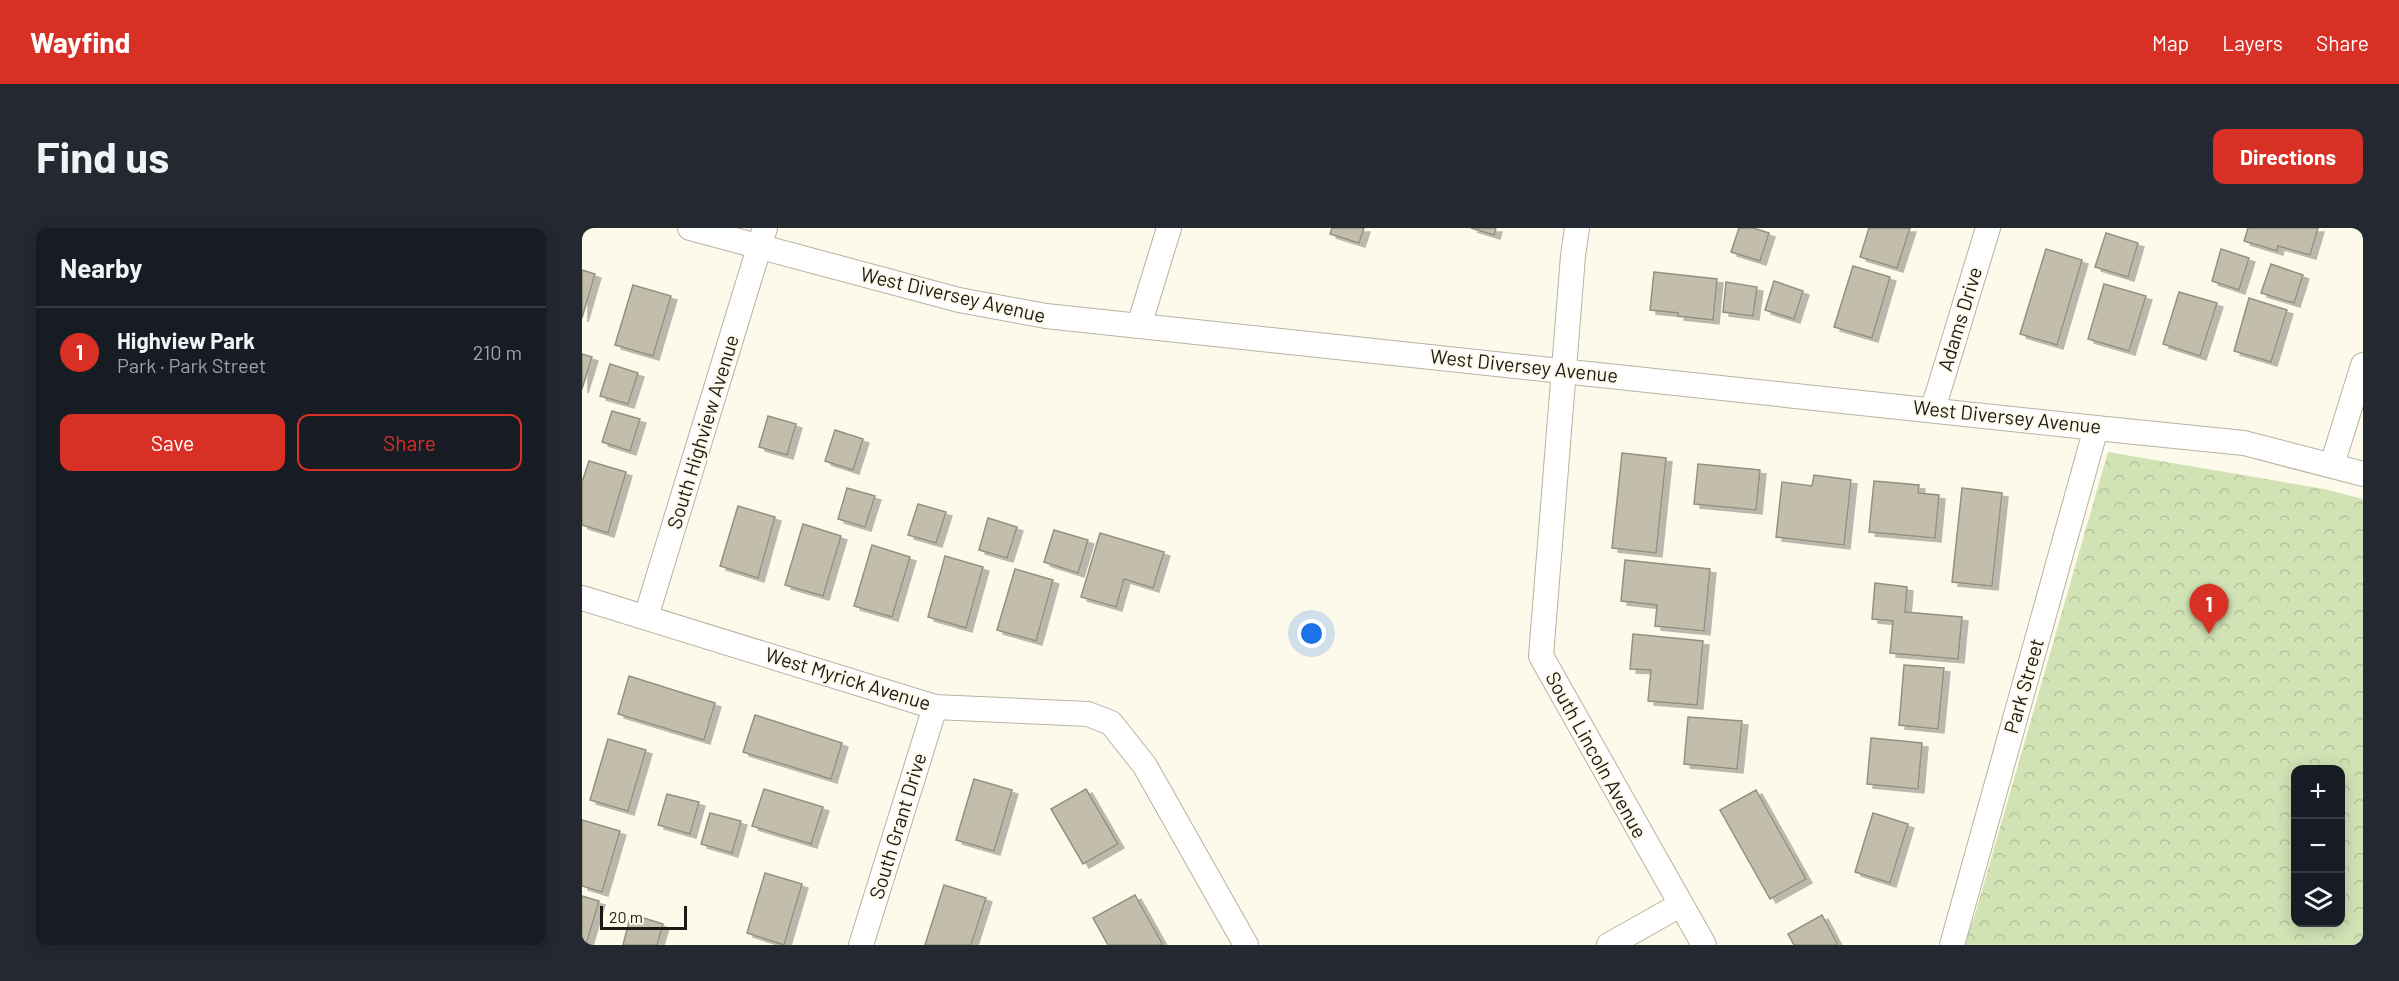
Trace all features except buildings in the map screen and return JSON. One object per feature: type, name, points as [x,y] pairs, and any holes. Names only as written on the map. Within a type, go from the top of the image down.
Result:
[{"type":"street","name":"West Diversey Avenue","points":[[690,228],[762,238],[959,300],[1046,316],[2244,443],[2363,474]]},
{"type":"street","points":[[1139,326],[1169,228]]},
{"type":"street","name":"South Lincoln Avenue","points":[[1577,228],[1541,656],[1704,945]]},
{"type":"street","name":"Adams Drive","points":[[1933,409],[1988,228]]},
{"type":"street","name":"South Highview Avenue","points":[[646,617],[762,238]]},
{"type":"street","points":[[2332,465],[2363,365]]},
{"type":"street","name":"Park Street","points":[[1952,945],[2096,428]]},
{"type":"street","name":"West Myrick Avenue","points":[[582,598],[935,707],[1088,714],[1111,723],[1144,765],[1246,945]]},
{"type":"street","name":"South Grant Drive","points":[[861,945],[935,707]]},
{"type":"street","points":[[1609,945],[1680,905]]},
{"type":"green space","points":[[2108,452],[2324,489],[2363,499],[2363,945],[1961,945],[1974,918]]},
{"type":"place","name":"Highview Park","points":[[2209,634]]}]
